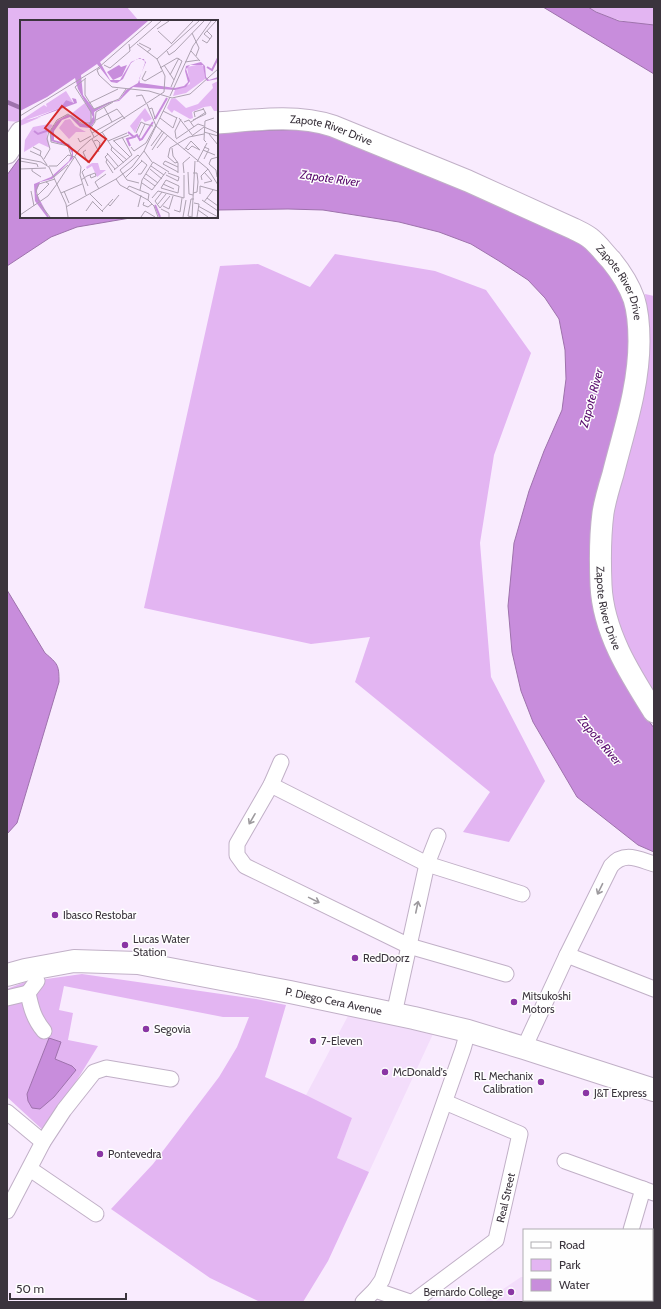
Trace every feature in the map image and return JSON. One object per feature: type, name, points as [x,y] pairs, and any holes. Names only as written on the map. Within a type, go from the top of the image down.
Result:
[{"type":"main road","name":"P. Diego Cera Avenue","points":[[7,974],[74,961],[138,963],[290,992],[468,1031],[654,1090]]},
{"type":"street","name":"Zapote River Drive","points":[[218,123],[287,119],[319,122],[333,126],[468,181],[574,229],[590,238],[617,268],[634,299],[638,317],[639,356],[632,400],[603,512],[601,539],[601,586],[604,610],[622,658],[654,712]]},
{"type":"street","points":[[7,153],[20,134]]},
{"type":"street","points":[[281,762],[271,785],[238,844],[237,855],[245,866],[409,946],[506,974]]},
{"type":"street","points":[[271,785],[427,864],[522,894]]},
{"type":"street","points":[[394,1014],[427,864],[438,836]]},
{"type":"street","points":[[524,1048],[567,955],[611,866],[615,861],[628,857],[654,864]]},
{"type":"street","points":[[567,955],[654,989]]},
{"type":"street","points":[[7,998],[28,993],[37,981]]},
{"type":"street","points":[[28,993],[36,1022],[44,1031]]},
{"type":"street","points":[[363,1302],[375,1290],[382,1280],[445,1102],[468,1031]]},
{"type":"street","points":[[7,1211],[43,1142],[64,1110],[94,1072],[106,1068],[171,1079]]},
{"type":"street","name":"Real Street","points":[[413,1302],[496,1240],[520,1134],[445,1102]]},
{"type":"street","points":[[7,1112],[43,1142]]},
{"type":"street","points":[[565,1161],[649,1191],[631,1229]]},
{"type":"street","points":[[30,1169],[96,1214]]},
{"type":"street","points":[[375,1290],[410,1302]]},
{"type":"shaded area","points":[[349,1014],[433,1034],[369,1172],[337,1158],[352,1118],[306,1095]]},
{"type":"shaded area","name":"Bernardo College","points":[[521,1277],[523,1277],[523,1301],[653,1301],[654,1284],[654,1302],[484,1302]]},
{"type":"green space","points":[[7,7],[127,7],[138,20],[20,20],[20,122],[7,121]]},
{"type":"green space","points":[[588,7],[654,7],[654,25],[612,18]]},
{"type":"green space","points":[[335,254],[435,271],[486,290],[531,353],[494,455],[480,543],[491,677],[545,781],[509,842],[463,832],[490,792],[355,682],[370,637],[311,644],[144,608],[220,266],[258,264],[310,287]]},
{"type":"green space","points":[[645,294],[654,296],[654,696],[638,669],[622,635],[613,606],[609,580],[609,522],[648,366],[650,336]]},
{"type":"green space","points":[[82,974],[256,999],[286,1005],[265,1077],[352,1118],[337,1158],[369,1172],[328,1261],[303,1302],[260,1302],[210,1278],[111,1209],[153,1164],[219,1077],[237,1047],[249,1017],[223,1017],[64,986],[59,1010],[73,1013],[68,1040],[98,1046],[45,1132],[7,1097],[7,989],[25,982]]},
{"type":"water","points":[[543,7],[588,7],[596,12],[619,21],[654,25],[654,74]]},
{"type":"water","name":"Zapote River","points":[[318,129],[478,193],[586,246],[601,260],[627,300],[631,338],[624,393],[593,556],[645,716],[654,728],[654,852],[638,845],[577,797],[533,722],[521,691],[512,652],[508,606],[514,543],[529,491],[544,451],[562,410],[566,379],[565,350],[559,319],[545,298],[528,280],[471,244],[439,232],[399,222],[323,210],[218,210],[218,132]]},
{"type":"water","points":[[20,157],[20,218],[130,218],[77,227],[51,237],[7,266],[7,175]]},
{"type":"water","points":[[7,590],[45,653],[57,665],[59,682],[17,823],[7,834]]},
{"type":"water","points":[[49,1038],[61,1042],[55,1059],[72,1066],[76,1070],[54,1097],[40,1109],[32,1108],[28,1101],[27,1094]]},
{"type":"waterway","points":[[7,102],[20,108]]},
{"type":"place","name":"Ibasco Restobar","points":[[55,915]]},
{"type":"place","name":"Lucas Water Station","points":[[125,945]]},
{"type":"place","name":"RedDoorz","points":[[355,958]]},
{"type":"place","name":"Mitsukoshi Motors","points":[[514,1002]]},
{"type":"place","name":"Segovia","points":[[146,1029]]},
{"type":"place","name":"7-Eleven","points":[[313,1041]]},
{"type":"place","name":"McDonald's","points":[[385,1072]]},
{"type":"place","name":"RL Mechanix Calibration","points":[[541,1082]]},
{"type":"place","name":"J&T Express","points":[[586,1093]]},
{"type":"place","name":"Pontevedra","points":[[100,1154]]},
{"type":"place","name":"Bernardo College","points":[[511,1292]]}]
